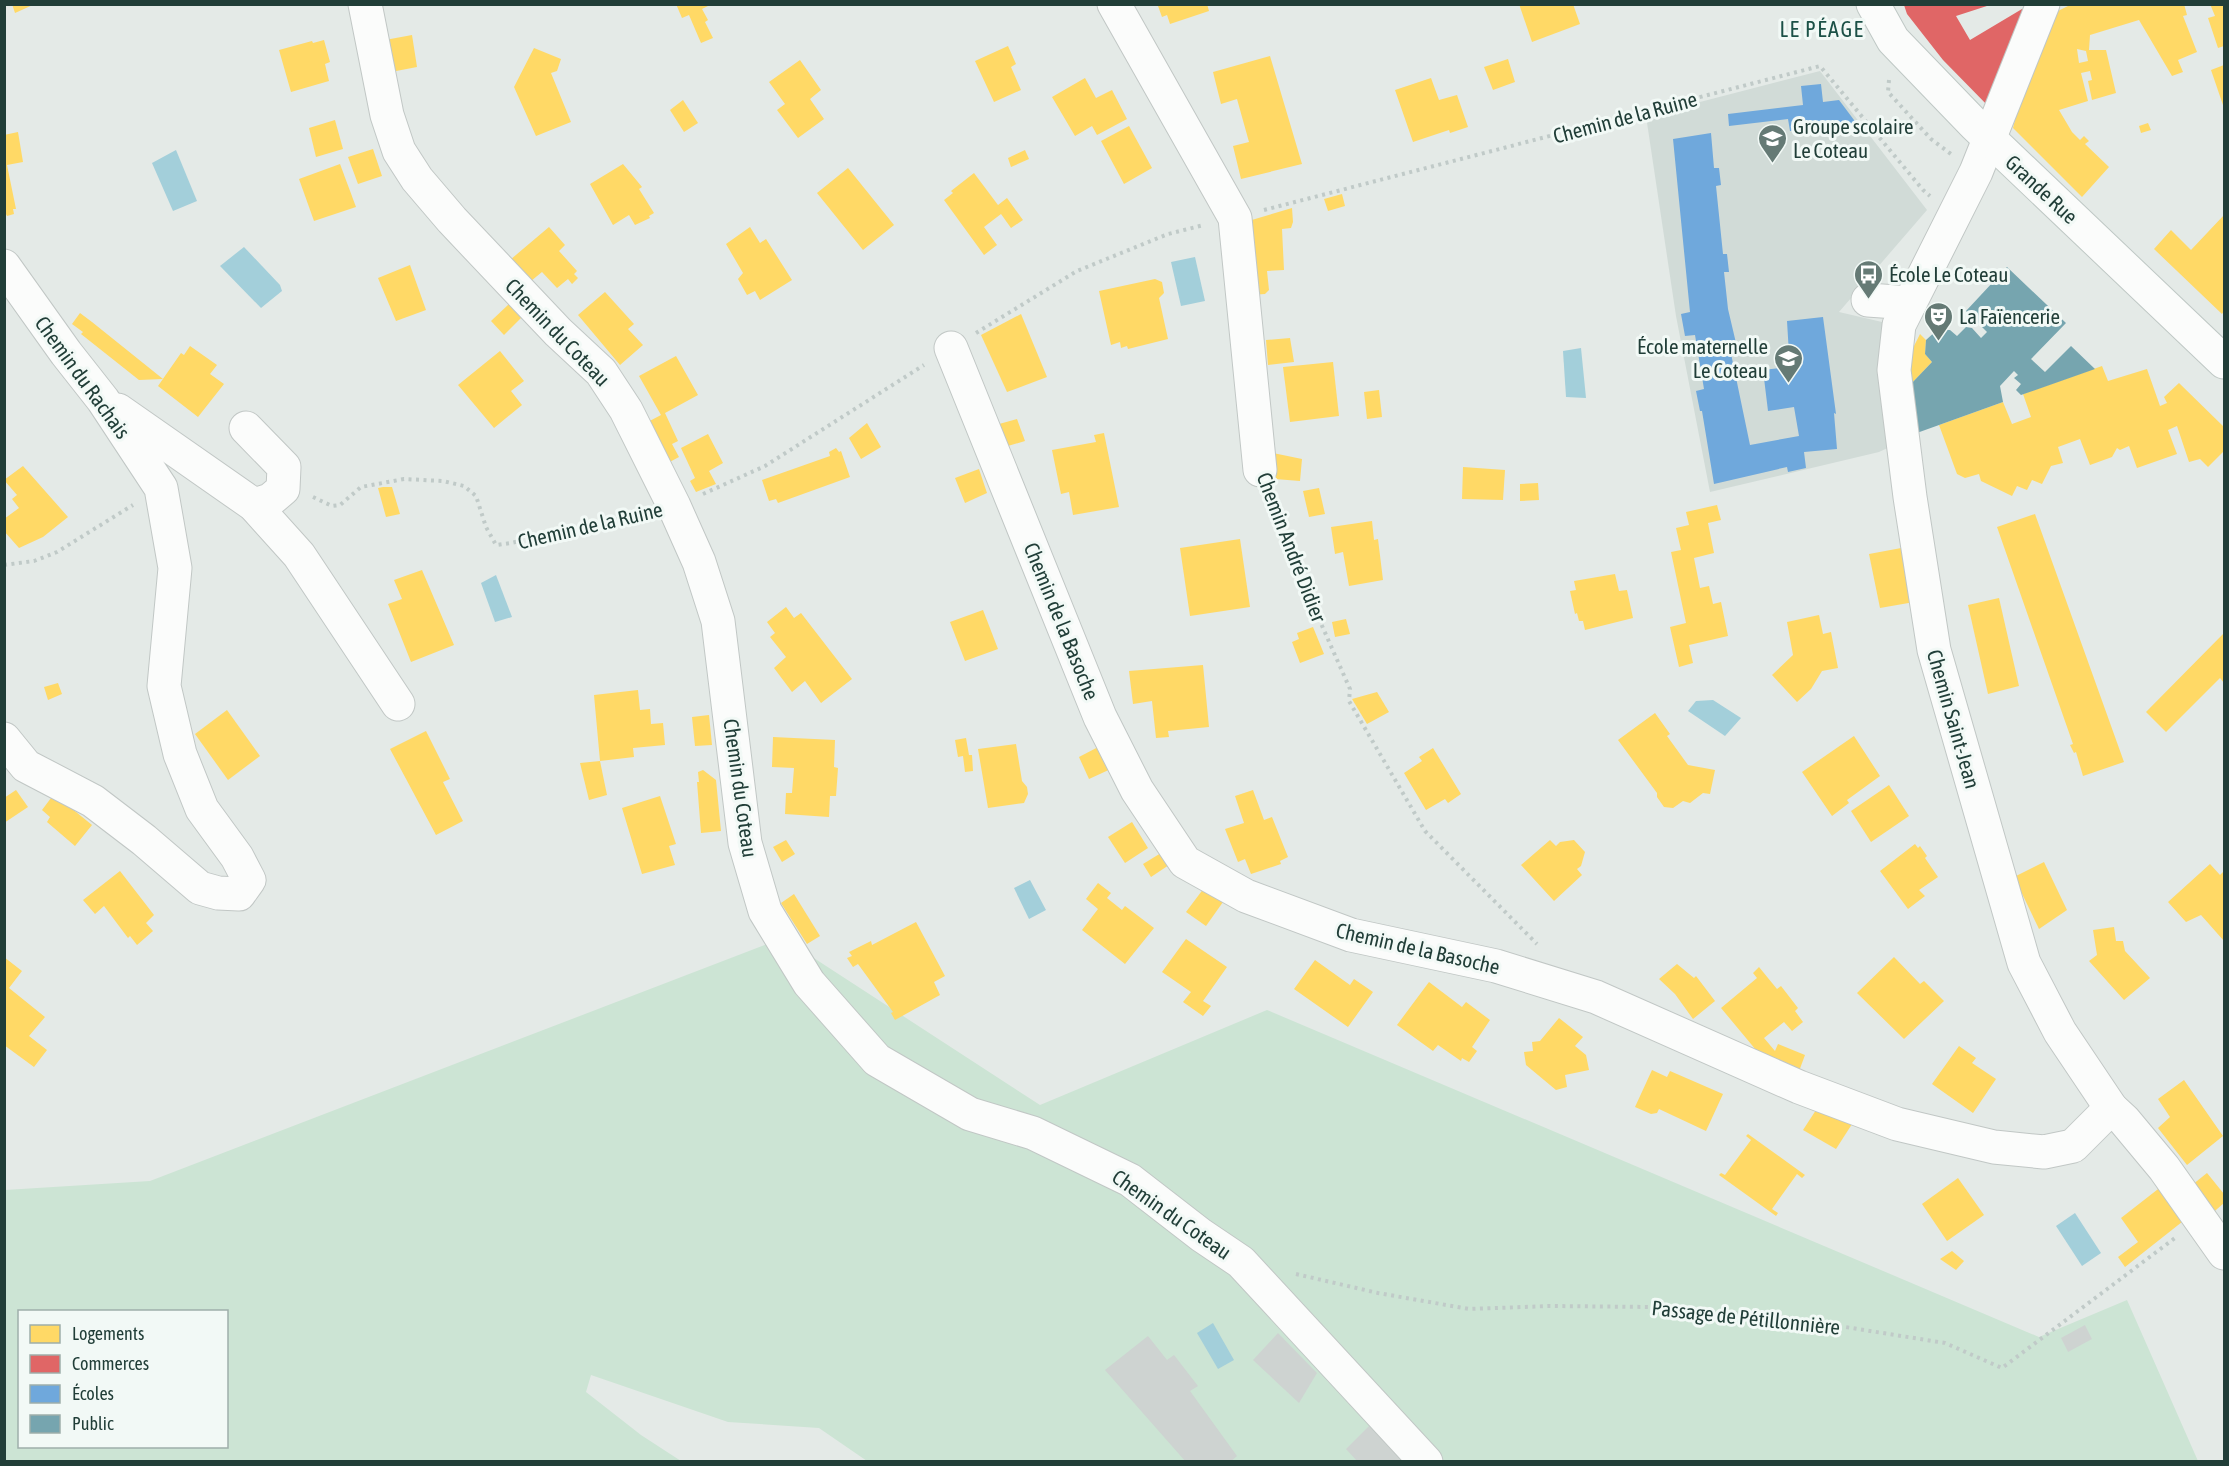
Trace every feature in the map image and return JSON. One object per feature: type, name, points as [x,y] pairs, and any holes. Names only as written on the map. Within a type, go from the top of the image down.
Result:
[{"type":"street","name":"Chemin du Coteau","points":[[365,4],[387,115],[399,151],[411,170],[452,220],[558,332],[602,372],[626,410],[674,506],[699,562],[718,621],[745,843],[765,911],[809,983],[878,1060],[970,1114],[1033,1133],[1130,1180],[1200,1235],[1241,1262],[1426,1461]]},
{"type":"street","name":"Chemin André Didier","points":[[1114,4],[1235,218],[1260,470]]},
{"type":"street","name":"Grande Rue","points":[[1873,4],[1893,40],[1990,139],[2224,360]]},
{"type":"street","name":"Chemin Saint-Jean","points":[[2043,4],[1990,139],[1899,326],[1894,370],[1910,497],[1934,650],[2024,963],[2060,1032],[2111,1108],[2164,1168],[2224,1252]]},
{"type":"street","name":"Chemin du Rachais","points":[[4,266],[66,353],[103,400],[161,488]]},
{"type":"street","points":[[1868,300],[1910,303]]},
{"type":"street","name":"Chemin de la Basoche","points":[[951,348],[1100,717],[1137,790],[1185,862],[1246,896],[1351,935],[1496,966],[1596,997],[1799,1087],[1897,1124],[1994,1147],[2044,1152],[2073,1146],[2111,1108]]},
{"type":"street","points":[[103,400],[254,505],[299,555],[398,704]]},
{"type":"street","points":[[246,428],[284,467],[283,489],[270,500],[254,505]]},
{"type":"street","points":[[4,739],[26,766],[93,801],[144,840],[200,888],[218,893],[239,894],[249,880],[237,857],[202,809],[180,754],[164,686],[175,568],[161,488]]},
{"type":"path","name":"Chemin de la Ruine","points":[[1235,218],[1820,66],[1923,190],[1954,216]]},
{"type":"path","name":"Chemin André Didier","points":[[1260,470],[1288,549],[1350,689],[1349,701],[1425,831],[1538,945]]},
{"type":"path","name":"Chemin de la Ruine","points":[[304,498],[312,496],[332,506],[340,506],[361,487],[404,479],[443,481],[464,486],[476,496],[486,527],[496,545],[674,506],[739,478]]},
{"type":"path","points":[[4,565],[34,561],[57,552],[161,488]]},
{"type":"path","name":"Passage de Pétillonnière","points":[[1287,1272],[1378,1293],[1469,1308],[1652,1307],[1783,1317],[1945,1343],[2002,1368],[2200,1220]]},
{"type":"shaded area","name":"Groupe scolaire Le Coteau","points":[[1820,71],[1927,210],[1839,312],[1882,322],[1896,444],[1879,452],[1710,492],[1676,316],[1646,116]]},
{"type":"green space","points":[[783,938],[1040,1105],[1267,1010],[2039,1337],[2127,1300],[2198,1461],[867,1461],[819,1428],[728,1422],[591,1375],[586,1392],[641,1435],[681,1461],[5,1462],[5,1190],[150,1181]]},
{"type":"water","points":[[176,150],[197,201],[173,211],[152,163]]},
{"type":"water","points":[[244,247],[280,285],[282,291],[261,308],[220,266]]},
{"type":"water","points":[[1195,257],[1205,301],[1181,306],[1171,262]]},
{"type":"water","points":[[1581,348],[1586,398],[1566,397],[1563,351]]},
{"type":"water","points":[[496,575],[512,617],[495,622],[481,583]]},
{"type":"water","points":[[1713,700],[1741,718],[1725,736],[1688,711],[1696,701]]},
{"type":"water","points":[[1030,880],[1046,910],[1029,919],[1014,888]]},
{"type":"water","points":[[2075,1213],[2101,1253],[2082,1266],[2056,1226]]},
{"type":"water","points":[[1213,1323],[1234,1360],[1218,1369],[1197,1333]]},
{"type":"building: Logements","points":[[12,4],[35,4],[15,13]]},
{"type":"building: Logements","points":[[676,4],[712,4],[702,9],[708,20],[705,22],[713,38],[701,43],[689,15],[682,18]]},
{"type":"building: Logements","points":[[1207,4],[1209,11],[1170,24],[1167,15],[1162,17],[1158,6]]},
{"type":"building: Logements","points":[[1519,4],[1573,4],[1580,24],[1532,42]]},
{"type":"building: Logements","points":[[2072,4],[2184,4],[2187,15],[2183,16],[2197,52],[2178,60],[2183,72],[2172,76],[2139,20],[2090,35],[2089,50],[2106,50],[2116,93],[2092,100],[2088,81],[2092,80],[2090,71],[2081,73],[2088,101],[2059,110],[2072,132],[2080,140],[2084,136],[2089,141],[2085,144],[2109,167],[2082,197],[2013,128],[2023,87],[2052,14]],"holes":[[[2077,49],[2086,51],[2088,61],[2079,63]]]},
{"type":"building: Logements","points":[[2210,4],[2224,4],[2224,46],[2218,48],[2208,18],[2215,16]]},
{"type":"building: Logements","points":[[412,35],[417,67],[391,72],[385,40]]},
{"type":"building: Logements","points":[[324,40],[330,62],[325,64],[329,81],[291,92],[279,50]]},
{"type":"building: Logements","points":[[1008,46],[1016,64],[1011,67],[1021,90],[994,102],[975,61]]},
{"type":"building: Logements","points":[[534,48],[561,59],[557,71],[551,73],[571,122],[536,136],[514,87]]},
{"type":"building: Logements","points":[[1270,56],[1302,164],[1241,179],[1233,146],[1249,142],[1237,99],[1221,104],[1213,72]]},
{"type":"building: Logements","points":[[1508,59],[1515,82],[1493,90],[1484,67]]},
{"type":"building: Logements","points":[[800,60],[821,90],[810,99],[824,119],[798,138],[777,110],[785,104],[769,82]]},
{"type":"building: Logements","points":[[2224,65],[2224,108],[2211,70]]},
{"type":"building: Logements","points":[[1085,78],[1096,98],[1112,90],[1127,119],[1097,135],[1092,126],[1075,136],[1052,97]]},
{"type":"building: Logements","points":[[1431,78],[1439,100],[1457,95],[1468,127],[1450,133],[1449,130],[1413,142],[1395,90]]},
{"type":"building: Logements","points":[[683,100],[698,123],[684,132],[670,110]]},
{"type":"building: Logements","points":[[335,120],[343,149],[316,157],[309,128]]},
{"type":"building: Logements","points":[[2148,123],[2151,130],[2141,133],[2139,126]]},
{"type":"building: Logements","points":[[1129,126],[1152,168],[1124,184],[1101,141]]},
{"type":"building: Logements","points":[[18,132],[23,162],[7,165],[16,209],[13,209],[14,214],[7,216],[4,210],[4,135]]},
{"type":"building: Logements","points":[[373,149],[382,176],[358,184],[348,157]]},
{"type":"building: Logements","points":[[1025,150],[1029,159],[1011,167],[1008,158]]},
{"type":"building: Logements","points":[[340,164],[356,207],[314,221],[299,179]]},
{"type":"building: Logements","points":[[623,164],[642,187],[639,189],[654,213],[649,216],[650,218],[635,225],[629,215],[613,225],[590,184]]},
{"type":"building: Logements","points":[[848,168],[894,225],[863,250],[817,193]]},
{"type":"building: Logements","points":[[974,173],[998,205],[1007,198],[1023,220],[1011,228],[1001,214],[984,227],[997,245],[984,255],[944,200],[953,193],[951,191]]},
{"type":"building: Logements","points":[[1342,194],[1345,206],[1328,211],[1324,199]]},
{"type":"building: Logements","points":[[1292,208],[1291,228],[1282,229],[1284,270],[1267,271],[1269,290],[1265,294],[1250,295],[1245,222]]},
{"type":"building: Logements","points":[[2224,215],[2224,311],[2222,314],[2154,249],[2171,230],[2191,250]]},
{"type":"building: Logements","points":[[549,227],[565,245],[559,251],[577,271],[574,274],[578,278],[572,284],[568,279],[557,288],[542,272],[531,281],[510,260]]},
{"type":"building: Logements","points":[[750,227],[760,243],[766,239],[792,280],[760,300],[755,291],[747,295],[738,279],[743,273],[726,244]]},
{"type":"building: Logements","points":[[410,265],[426,310],[396,321],[378,278]]},
{"type":"building: Logements","points":[[1155,279],[1162,282],[1164,293],[1159,298],[1168,339],[1128,349],[1127,346],[1121,348],[1120,342],[1111,345],[1099,291]]},
{"type":"building: Logements","points":[[605,292],[634,324],[628,329],[643,345],[620,365],[578,315]]},
{"type":"building: Logements","points":[[509,304],[521,318],[504,335],[491,321]]},
{"type":"building: Logements","points":[[80,313],[163,379],[139,380],[81,334],[83,332],[72,324]]},
{"type":"building: Logements","points":[[1021,314],[1047,377],[1007,392],[981,335]]},
{"type":"building: Logements","points":[[1920,334],[1926,340],[1925,354],[1932,362],[1910,385],[1908,365]]},
{"type":"building: Logements","points":[[1290,338],[1294,362],[1268,365],[1266,340]]},
{"type":"building: Logements","points":[[190,346],[217,365],[210,374],[224,384],[198,417],[158,386],[181,353],[184,355]]},
{"type":"building: Logements","points":[[500,351],[524,381],[511,391],[522,405],[494,428],[458,385]]},
{"type":"building: Logements","points":[[676,356],[698,395],[665,413],[678,441],[672,444],[679,457],[664,465],[642,425],[661,415],[639,376]]},
{"type":"building: Logements","points":[[1333,362],[1339,416],[1290,422],[1283,367]]},
{"type":"building: Logements","points":[[2102,366],[2108,381],[2147,369],[2160,406],[2167,403],[2164,397],[2179,383],[2224,427],[2224,451],[2208,467],[2200,459],[2189,462],[2177,426],[2168,430],[2177,454],[2137,468],[2129,446],[2120,450],[2117,448],[2112,457],[2090,465],[2080,439],[2058,447],[2063,463],[2051,466],[2042,484],[2032,480],[2027,490],[2017,486],[2012,496],[1981,481],[1979,474],[1965,478],[1957,474],[1939,425],[2003,402],[2012,424],[2031,417],[2023,394]]},
{"type":"building: Logements","points":[[1379,390],[1382,417],[1367,419],[1364,392]]},
{"type":"building: Logements","points":[[1017,419],[1025,441],[1001,448],[992,426]]},
{"type":"building: Logements","points":[[867,423],[881,447],[861,459],[849,438]]},
{"type":"building: Logements","points":[[1104,433],[1119,507],[1073,515],[1069,492],[1061,494],[1052,450],[1096,442],[1094,435]]},
{"type":"building: Logements","points":[[708,434],[723,463],[709,471],[716,484],[696,492],[690,481],[695,478],[681,448]]},
{"type":"building: Logements","points":[[836,448],[839,452],[841,451],[850,477],[778,503],[776,499],[769,501],[762,480],[830,456],[829,452]]},
{"type":"building: Logements","points":[[1273,453],[1302,459],[1300,481],[1275,479]]},
{"type":"building: Logements","points":[[23,466],[68,517],[43,537],[19,548],[4,531],[4,519],[19,508],[12,499],[17,495],[4,480]]},
{"type":"building: Logements","points":[[1463,467],[1505,470],[1503,500],[1462,499]]},
{"type":"building: Logements","points":[[979,469],[987,493],[965,503],[955,478]]},
{"type":"building: Logements","points":[[1538,483],[1539,500],[1520,501],[1520,484]]},
{"type":"building: Logements","points":[[392,487],[400,514],[386,517],[378,488]]},
{"type":"building: Logements","points":[[1319,488],[1325,514],[1309,517],[1303,491]]},
{"type":"building: Logements","points":[[1717,505],[1721,520],[1708,523],[1714,553],[1694,558],[1700,588],[1709,586],[1713,604],[1721,602],[1728,636],[1689,645],[1693,663],[1679,667],[1670,627],[1686,623],[1671,552],[1681,550],[1676,528],[1689,525],[1686,512]]},
{"type":"building: Logements","points":[[2035,514],[2124,762],[2083,776],[2076,752],[2074,753],[2070,745],[2073,744],[1997,527]]},
{"type":"building: Logements","points":[[1372,521],[1374,540],[1378,539],[1383,580],[1349,586],[1343,552],[1335,554],[1331,527]]},
{"type":"building: Logements","points":[[1240,539],[1250,607],[1190,616],[1180,548]]},
{"type":"building: Logements","points":[[1912,546],[1920,601],[1880,608],[1869,554]]},
{"type":"building: Logements","points":[[422,570],[454,645],[411,662],[388,604],[402,599],[394,580]]},
{"type":"building: Logements","points":[[1615,574],[1619,591],[1627,590],[1633,618],[1585,630],[1583,621],[1579,621],[1577,613],[1575,614],[1570,591],[1576,590],[1574,581]]},
{"type":"building: Logements","points":[[1999,598],[2019,686],[1988,694],[1968,605]]},
{"type":"building: Logements","points":[[786,607],[794,618],[801,613],[852,679],[821,703],[805,681],[792,692],[774,668],[786,657],[770,637],[775,633],[767,622]]},
{"type":"building: Logements","points":[[983,610],[998,649],[965,661],[950,622]]},
{"type":"building: Logements","points":[[1819,615],[1823,634],[1831,632],[1838,668],[1822,671],[1811,689],[1797,702],[1772,675],[1793,655],[1787,622]]},
{"type":"building: Logements","points":[[1346,619],[1350,634],[1335,637],[1332,622]]},
{"type":"building: Logements","points":[[1313,627],[1324,654],[1300,663],[1292,642],[1299,639],[1297,633]]},
{"type":"building: Logements","points":[[2224,633],[2224,683],[2220,678],[2166,732],[2146,712]]},
{"type":"building: Logements","points":[[1203,665],[1209,727],[1168,731],[1169,737],[1156,738],[1152,701],[1133,704],[1129,671]]},
{"type":"building: Logements","points":[[58,683],[62,694],[48,700],[44,687]]},
{"type":"building: Logements","points":[[638,690],[640,710],[650,709],[651,724],[663,723],[665,745],[633,748],[634,757],[600,761],[594,695]]},
{"type":"building: Logements","points":[[1377,692],[1389,712],[1367,724],[1352,699]]},
{"type":"building: Logements","points":[[227,710],[260,756],[228,780],[195,734]]},
{"type":"building: Logements","points":[[1655,713],[1670,734],[1667,736],[1688,765],[1715,770],[1710,794],[1703,793],[1690,803],[1683,801],[1673,808],[1664,807],[1657,793],[1618,740]]},
{"type":"building: Logements","points":[[709,715],[712,745],[695,746],[692,717]]},
{"type":"building: Logements","points":[[426,731],[450,779],[443,782],[463,821],[436,835],[390,749]]},
{"type":"building: Logements","points":[[1854,736],[1880,776],[1847,800],[1849,803],[1832,816],[1802,772]]},
{"type":"building: Logements","points":[[773,737],[835,740],[834,767],[838,768],[836,796],[830,796],[829,817],[785,814],[786,793],[792,793],[794,768],[772,767]]},
{"type":"building: Logements","points":[[966,738],[969,755],[972,755],[973,771],[965,772],[963,756],[958,757],[955,740]]},
{"type":"building: Logements","points":[[1016,744],[1022,781],[1027,787],[1028,794],[1024,803],[988,808],[978,749]]},
{"type":"building: Logements","points":[[1102,745],[1113,768],[1089,779],[1079,757]]},
{"type":"building: Logements","points":[[1433,748],[1461,794],[1448,803],[1445,799],[1426,810],[1404,773],[1422,761],[1419,757]]},
{"type":"building: Logements","points":[[600,761],[607,795],[589,800],[580,763]]},
{"type":"building: Logements","points":[[703,770],[716,780],[721,831],[701,833],[697,782],[699,782],[698,772]]},
{"type":"building: Logements","points":[[1889,785],[1909,816],[1871,842],[1851,811]]},
{"type":"building: Logements","points":[[16,790],[28,807],[4,823],[4,798]]},
{"type":"building: Logements","points":[[1253,790],[1264,820],[1272,817],[1288,857],[1280,861],[1281,864],[1251,874],[1245,859],[1238,862],[1225,829],[1244,823],[1235,796]]},
{"type":"building: Logements","points":[[54,794],[92,825],[75,846],[47,822],[50,817],[42,810]]},
{"type":"building: Logements","points":[[660,796],[676,844],[669,846],[675,865],[642,874],[622,808]]},
{"type":"building: Logements","points":[[1132,822],[1148,848],[1125,863],[1108,837]]},
{"type":"building: Logements","points":[[786,840],[795,854],[782,862],[773,847]]},
{"type":"building: Logements","points":[[1550,840],[1556,846],[1560,842],[1574,840],[1585,852],[1581,866],[1577,869],[1582,875],[1554,901],[1521,865]]},
{"type":"building: Logements","points":[[1915,844],[1918,848],[1920,846],[1927,856],[1925,858],[1938,877],[1919,890],[1925,896],[1908,909],[1880,871]]},
{"type":"building: Logements","points":[[1161,853],[1169,865],[1151,877],[1143,864]]},
{"type":"building: Logements","points":[[2044,862],[2067,910],[2039,929],[2014,877]]},
{"type":"building: Logements","points":[[2210,864],[2220,875],[2224,871],[2224,941],[2201,915],[2186,922],[2168,902]]},
{"type":"building: Logements","points":[[120,871],[154,915],[146,923],[153,931],[137,945],[130,936],[128,938],[104,906],[95,914],[83,900]]},
{"type":"building: Logements","points":[[1098,883],[1111,893],[1107,898],[1122,910],[1125,906],[1154,928],[1125,964],[1082,930],[1098,909],[1086,899]]},
{"type":"building: Logements","points":[[1204,888],[1223,902],[1206,926],[1186,912]]},
{"type":"building: Logements","points":[[794,894],[820,936],[807,944],[781,903]]},
{"type":"building: Logements","points":[[916,922],[945,976],[934,982],[940,995],[895,1020],[891,1013],[893,1012],[858,964],[853,967],[847,958],[852,956],[849,952],[871,941],[872,945]]},
{"type":"building: Logements","points":[[2114,927],[2116,941],[2123,941],[2125,951],[2150,978],[2124,1000],[2089,961],[2097,955],[2093,930]]},
{"type":"building: Logements","points":[[1186,939],[1227,967],[1203,1001],[1211,1006],[1203,1016],[1183,1002],[1191,992],[1162,972]]},
{"type":"building: Logements","points":[[4,957],[22,971],[9,988],[45,1017],[29,1036],[47,1050],[34,1067],[4,1045]]},
{"type":"building: Logements","points":[[1894,957],[1920,984],[1924,981],[1944,1001],[1904,1039],[1857,993]]},
{"type":"building: Logements","points":[[1315,960],[1350,985],[1354,979],[1373,992],[1348,1027],[1294,989]]},
{"type":"building: Logements","points":[[1677,964],[1694,978],[1696,976],[1715,1001],[1693,1019],[1675,994],[1659,979]]},
{"type":"building: Logements","points":[[1759,967],[1777,989],[1781,986],[1798,1008],[1795,1011],[1803,1022],[1792,1031],[1784,1022],[1764,1038],[1775,1051],[1778,1044],[1805,1055],[1798,1074],[1766,1062],[1721,1008],[1757,978],[1753,973]]},
{"type":"building: Logements","points":[[1429,982],[1462,1007],[1466,1002],[1490,1020],[1472,1047],[1477,1051],[1469,1062],[1462,1058],[1461,1061],[1438,1045],[1433,1051],[1397,1025]]},
{"type":"building: Logements","points":[[1559,1018],[1583,1037],[1575,1046],[1586,1055],[1589,1070],[1565,1075],[1567,1087],[1556,1090],[1526,1065],[1524,1052],[1533,1051],[1532,1042],[1540,1041]]},
{"type":"building: Logements","points":[[1959,1046],[1976,1058],[1972,1063],[1996,1079],[1973,1113],[1932,1084]]},
{"type":"building: Logements","points":[[1652,1070],[1667,1077],[1670,1071],[1723,1094],[1706,1131],[1659,1109],[1657,1113],[1651,1114],[1635,1107]]},
{"type":"building: Logements","points":[[2184,1080],[2223,1136],[2187,1165],[2158,1128],[2170,1117],[2158,1099]]},
{"type":"building: Logements","points":[[1818,1107],[1854,1121],[1836,1149],[1803,1130]]},
{"type":"building: Logements","points":[[1748,1134],[1805,1175],[1802,1178],[1797,1174],[1772,1209],[1778,1213],[1776,1216],[1719,1175],[1721,1173],[1725,1175],[1751,1140],[1746,1136]]},
{"type":"building: Logements","points":[[2207,1173],[2224,1194],[2224,1203],[2209,1216],[2192,1185]]},
{"type":"building: Logements","points":[[1958,1178],[1984,1215],[1947,1241],[1922,1204]]},
{"type":"building: Logements","points":[[2162,1186],[2187,1218],[2125,1267],[2118,1257],[2138,1242],[2121,1218]]},
{"type":"building: Logements","points":[[1952,1251],[1964,1261],[1956,1270],[1940,1259]]},
{"type":"building: Commerces","points":[[1904,5],[1990,5],[1956,16],[1970,40],[2022,9],[2028,20],[1992,110],[1943,60],[1907,14]]},
{"type":"building: Écoles","points":[[1821,84],[1823,102],[1839,100],[1857,124],[1790,131],[1788,119],[1729,126],[1728,114],[1803,105],[1801,86]]},
{"type":"building: Écoles","points":[[1711,133],[1714,168],[1719,168],[1721,185],[1716,186],[1723,254],[1727,254],[1729,272],[1724,272],[1728,309],[1736,343],[1729,344],[1750,445],[1799,436],[1794,407],[1768,411],[1763,370],[1788,367],[1787,321],[1823,317],[1836,414],[1834,413],[1837,449],[1804,452],[1806,468],[1788,472],[1787,467],[1714,484],[1702,411],[1700,411],[1696,391],[1704,389],[1695,335],[1685,336],[1681,314],[1690,312],[1673,139]]},
{"type":"building: Public","points":[[2007,267],[2066,323],[2031,359],[2045,372],[2071,346],[2095,369],[2021,395],[2016,390],[2021,384],[2014,378],[2018,375],[2014,371],[2000,386],[2003,402],[1914,434],[1910,385],[1932,362],[1925,354],[1926,340],[1937,330],[1950,330],[1957,336],[1966,327],[1972,328],[1981,338],[1987,332],[1966,311]]},
{"type":"building: Autres","points":[[2085,1325],[2092,1339],[2068,1352],[2061,1338]]},
{"type":"building: Autres","points":[[1278,1333],[1317,1373],[1299,1403],[1253,1360]]},
{"type":"building: Autres","points":[[1148,1336],[1167,1360],[1174,1355],[1198,1386],[1190,1391],[1237,1456],[1230,1462],[1186,1462],[1105,1370]]},
{"type":"building: Autres","points":[[1369,1426],[1404,1462],[1358,1462],[1346,1449]]},
{"type":"place","name":"Groupe scolaire Le Coteau","points":[[1772,164]]},
{"type":"place","name":"École Le Coteau","points":[[1868,300]]},
{"type":"place","name":"La Faïencerie","points":[[1938,342]]},
{"type":"place","name":"École maternelle Le Coteau","points":[[1789,384]]},
{"type":"district","name":"LE PÉAGE","points":[[1822,29]]}]
